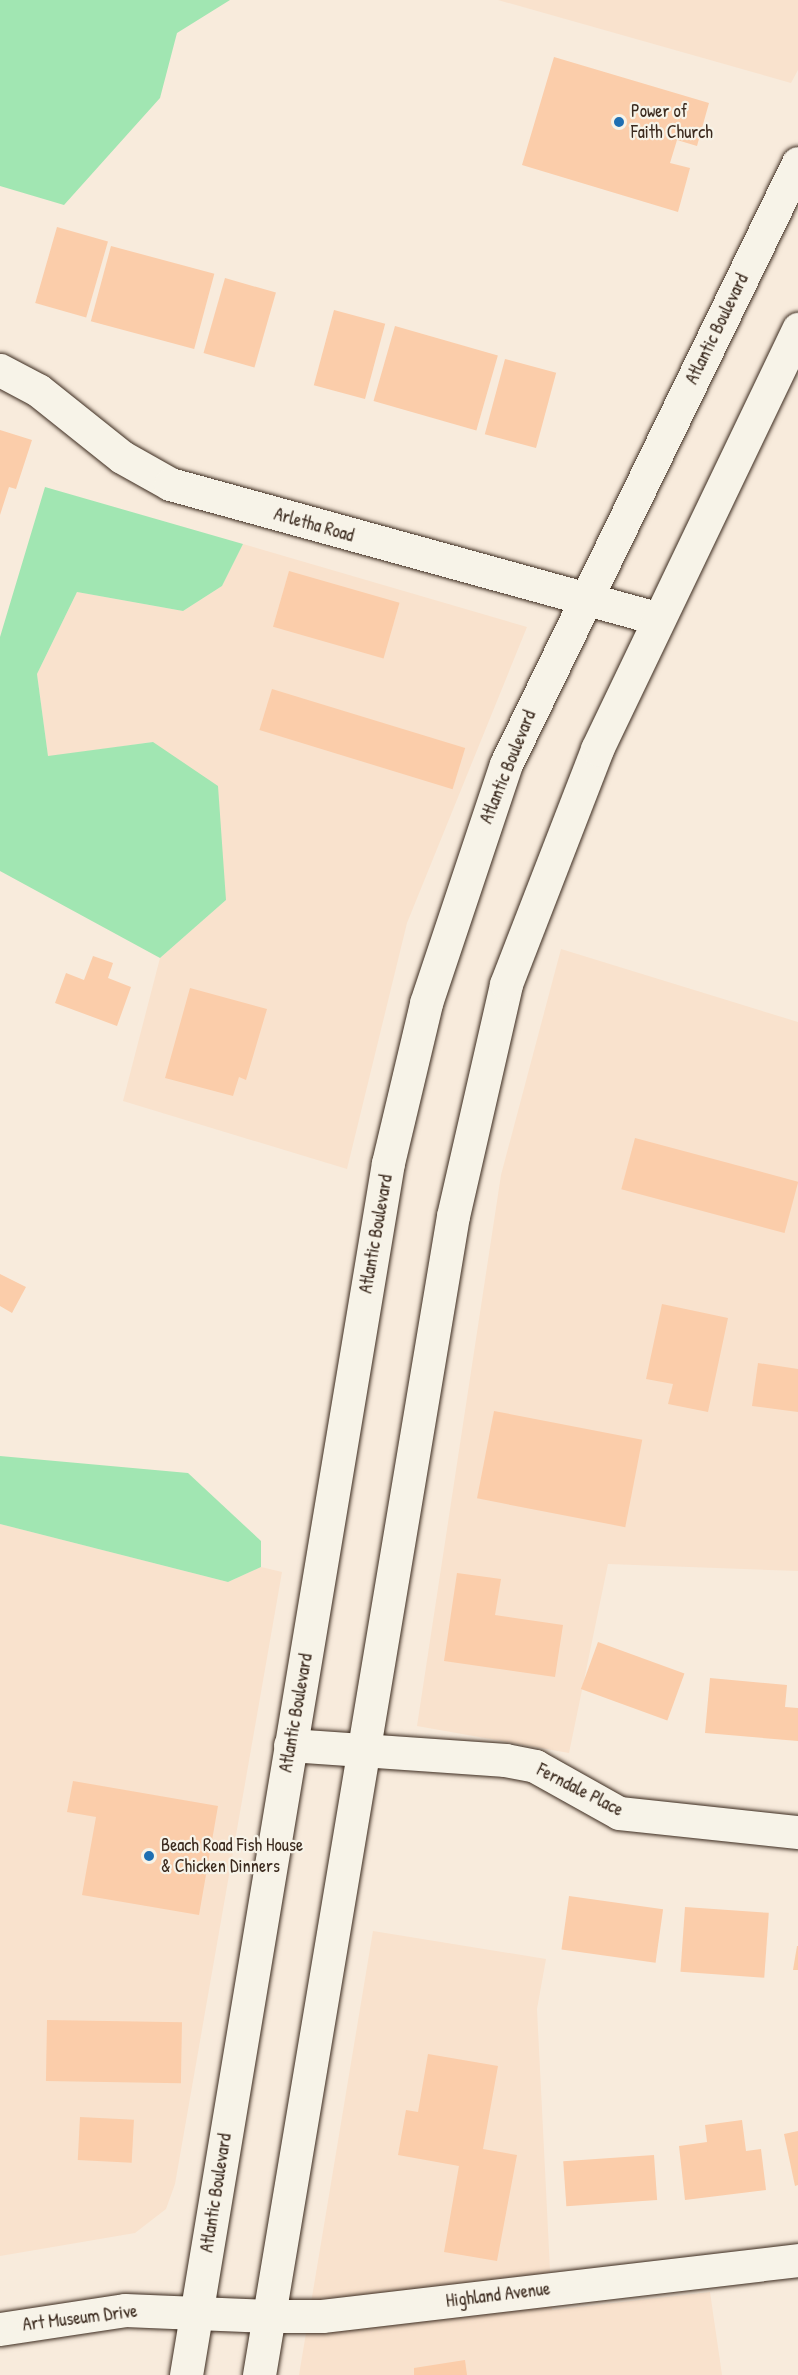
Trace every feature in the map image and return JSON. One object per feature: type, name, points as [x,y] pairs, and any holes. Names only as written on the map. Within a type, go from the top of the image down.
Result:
[{"type":"main road","name":"Atlantic Boulevard","points":[[186,2375],[290,1745],[410,1064],[439,957],[502,775],[798,163]]},
{"type":"main road","points":[[259,2375],[453,1216],[481,1079],[506,984],[549,860],[656,618],[798,329]]},
{"type":"main road","name":"Arletha Road","points":[[0,370],[38,390],[122,457],[170,484],[585,603],[656,618]]},
{"type":"main road","name":"Ferndale Place","points":[[290,1745],[505,1760],[535,1766],[619,1813],[798,1832]]},
{"type":"main road","name":"Highland Avenue","points":[[197,2311],[269,2316],[322,2316],[798,2260]]},
{"type":"main road","name":"Art Museum Drive","points":[[0,2329],[125,2310],[197,2311]]},
{"type":"shaded area","points":[[498,0],[798,0],[798,70],[791,83]]},
{"type":"shaded area","points":[[243,544],[527,627],[407,923],[347,1169],[123,1101],[160,958],[226,900],[153,742],[48,757],[37,674],[77,592],[183,611],[222,586]]},
{"type":"shaded area","points":[[561,949],[798,1022],[798,1571],[608,1564],[569,1753],[417,1726],[501,1175]]},
{"type":"shaded area","points":[[0,1524],[228,1582],[261,1567],[282,1572],[175,2184],[166,2209],[135,2233],[0,2256]]},
{"type":"shaded area","points":[[373,1931],[546,1959],[537,2009],[552,2310],[710,2292],[722,2375],[299,2375]]},
{"type":"green space","points":[[0,0],[230,0],[177,33],[160,98],[64,205],[0,186]]},
{"type":"green space","points":[[45,487],[243,544],[222,586],[183,611],[77,592],[37,674],[48,756],[153,742],[218,786],[226,900],[160,958],[0,871],[0,637]]},
{"type":"green space","points":[[0,1456],[188,1473],[261,1541],[261,1567],[228,1582],[0,1524]]},
{"type":"building","name":"Power of Faith Church","points":[[554,57],[709,103],[697,146],[677,140],[670,163],[690,168],[678,212],[522,165]]},
{"type":"building","points":[[57,227],[108,242],[86,318],[35,303]]},
{"type":"building","points":[[111,246],[214,274],[194,349],[91,321]]},
{"type":"building","points":[[225,278],[276,293],[254,368],[204,353]]},
{"type":"building","points":[[334,310],[385,324],[365,399],[314,385]]},
{"type":"building","points":[[395,326],[498,355],[476,430],[374,401]]},
{"type":"building","points":[[505,359],[556,373],[536,448],[485,434]]},
{"type":"building","points":[[0,430],[32,440],[16,489],[9,487],[0,515]]},
{"type":"building","points":[[289,571],[400,603],[384,658],[273,627]]},
{"type":"building","points":[[272,689],[465,748],[453,789],[259,730]]},
{"type":"building","points":[[93,956],[113,963],[108,978],[131,987],[117,1026],[55,1003],[66,973],[84,980]]},
{"type":"building","points":[[190,988],[267,1009],[246,1080],[239,1077],[233,1096],[165,1078]]},
{"type":"building","points":[[635,1138],[798,1182],[785,1233],[621,1189]]},
{"type":"building","points":[[0,1274],[26,1287],[12,1313],[0,1306]]},
{"type":"building","points":[[662,1304],[728,1318],[708,1412],[668,1404],[673,1384],[646,1379]]},
{"type":"building","points":[[758,1363],[798,1369],[798,1412],[752,1406]]},
{"type":"building","points":[[494,1411],[642,1440],[625,1527],[477,1498]]},
{"type":"building","points":[[457,1573],[501,1579],[495,1615],[563,1625],[555,1677],[444,1661]]},
{"type":"building","points":[[598,1642],[684,1673],[667,1720],[581,1689]]},
{"type":"building","points":[[710,1678],[787,1685],[785,1707],[798,1708],[798,1741],[705,1733]]},
{"type":"building","name":"Beach Road Fish House & Chicken Dinners","points":[[73,1781],[218,1806],[199,1915],[82,1895],[96,1817],[67,1812]]},
{"type":"building","points":[[569,1896],[663,1909],[656,1963],[561,1949]]},
{"type":"building","points":[[685,1907],[769,1913],[764,1978],[680,1972]]},
{"type":"building","points":[[797,1946],[798,1970],[793,1970]]},
{"type":"building","points":[[47,2020],[182,2022],[181,2083],[46,2081]]},
{"type":"building","points":[[428,2054],[498,2066],[483,2149],[517,2155],[497,2261],[444,2252],[459,2166],[398,2155],[406,2110],[418,2112]]},
{"type":"building","points":[[80,2117],[134,2120],[132,2163],[78,2160]]},
{"type":"building","points":[[742,2120],[746,2151],[761,2149],[766,2190],[685,2200],[679,2146],[707,2142],[705,2125]]},
{"type":"building","points":[[798,2131],[798,2185],[795,2186],[784,2134]]},
{"type":"building","points":[[654,2155],[657,2200],[566,2206],[563,2161]]},
{"type":"building","points":[[465,2360],[467,2375],[414,2375],[414,2368]]},
{"type":"place","name":"Power of Faith Church","points":[[619,122]]},
{"type":"place","name":"Beach Road Fish House & Chicken Dinners","points":[[149,1856]]}]
